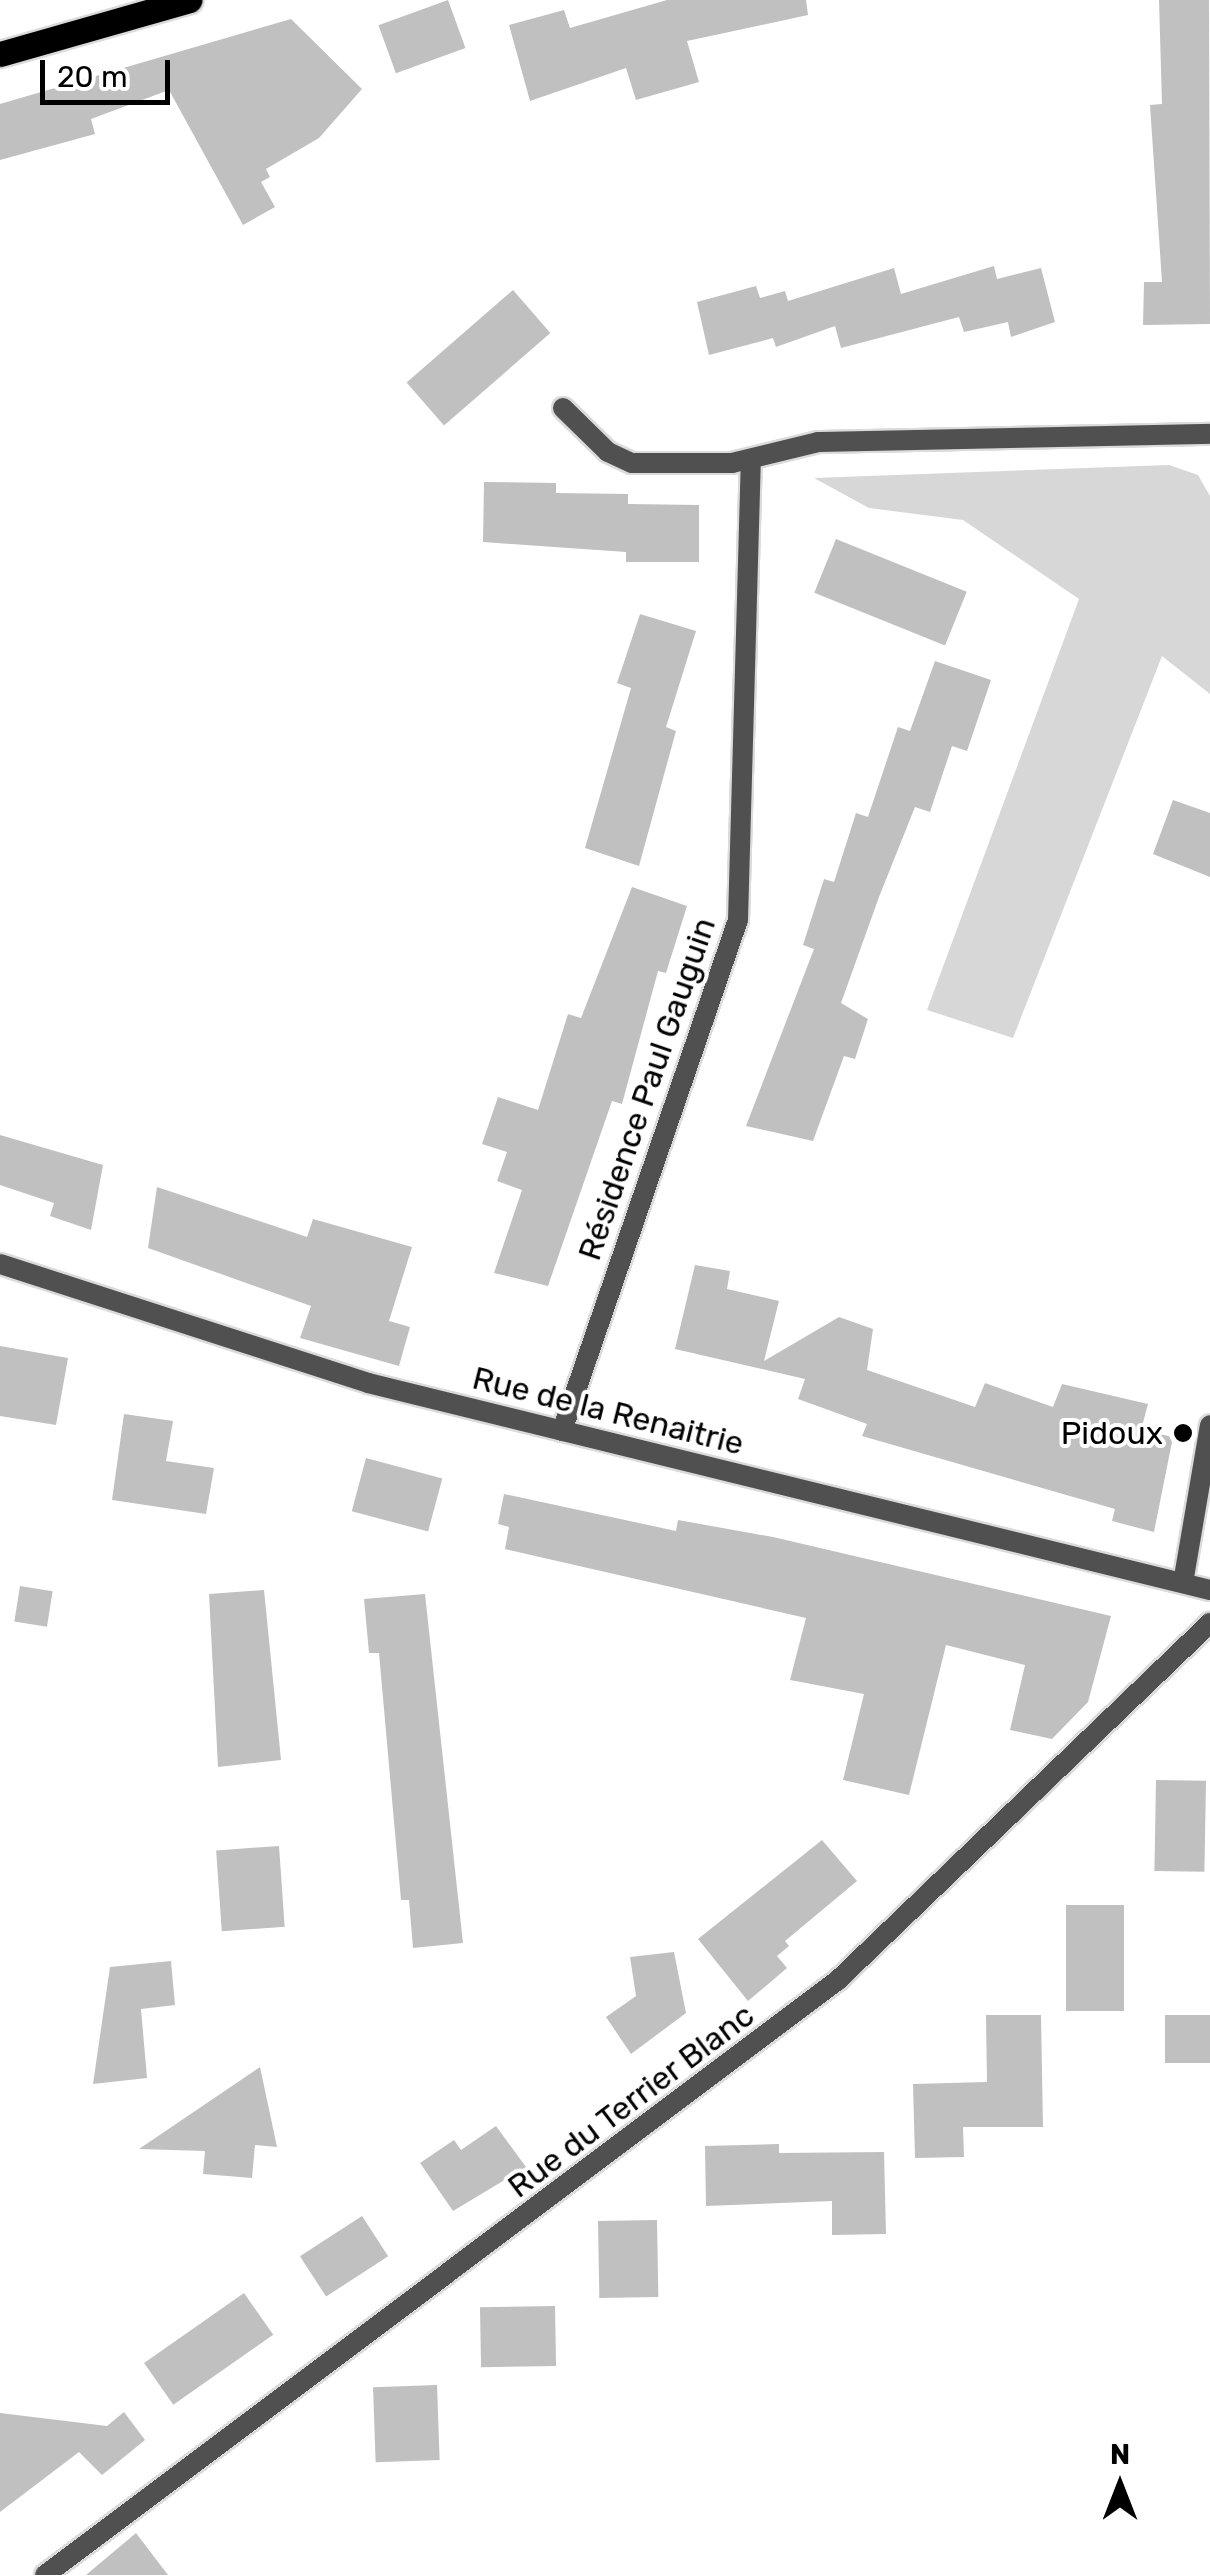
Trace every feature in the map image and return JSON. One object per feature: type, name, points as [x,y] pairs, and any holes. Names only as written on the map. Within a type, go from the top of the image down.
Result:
[{"type":"main road","points":[[0,54],[189,0]]},
{"type":"street","points":[[563,408],[619,460],[752,459],[818,442],[1210,434]]},
{"type":"street","name":"Résidence Paul Gauguin","points":[[562,1431],[738,920],[752,459]]},
{"type":"street","name":"Rue de la Renaitrie","points":[[0,1264],[368,1384],[1210,1590]]},
{"type":"street","points":[[1183,1583],[1210,1425]]},
{"type":"street","name":"Rue du Terrier Blanc","points":[[45,2575],[838,1980],[1210,1624]]},
{"type":"shaded area","points":[[1169,465],[1198,475],[1210,496],[1210,694],[1162,656],[1013,1038],[927,1010],[1079,599],[963,520],[869,508],[814,478]]},
{"type":"building","points":[[448,0],[465,48],[396,73],[378,25]]},
{"type":"building","points":[[667,0],[806,0],[808,15],[687,41],[699,82],[636,100],[626,68],[530,101],[509,25],[564,10],[570,28]]},
{"type":"building","points":[[1159,0],[1209,0],[1210,324],[1143,325],[1144,282],[1162,282],[1150,105],[1162,104]]},
{"type":"building","points":[[291,19],[362,89],[319,138],[266,169],[270,177],[261,182],[275,207],[243,225],[169,90],[91,119],[95,134],[0,160],[0,104]]},
{"type":"building","points":[[994,266],[997,279],[1041,268],[1055,322],[1011,337],[1008,322],[964,332],[959,317],[841,348],[835,326],[776,347],[773,338],[709,355],[697,302],[756,286],[760,298],[785,291],[788,301],[894,268],[901,294]]},
{"type":"building","points":[[513,290],[550,333],[444,426],[407,383]]},
{"type":"building","points":[[484,482],[556,483],[556,493],[628,494],[628,504],[699,505],[699,562],[626,562],[626,552],[483,542]]},
{"type":"building","points":[[836,539],[967,592],[945,646],[814,593]]},
{"type":"building","points":[[640,614],[696,631],[666,727],[676,731],[639,866],[585,848],[631,688],[617,683]]},
{"type":"building","points":[[935,661],[991,680],[967,751],[952,746],[930,812],[915,807],[879,897],[841,1003],[868,1019],[855,1059],[844,1056],[813,1141],[746,1126],[814,949],[803,945],[824,879],[834,882],[856,813],[868,817],[898,727],[910,731]]},
{"type":"building","points":[[1173,800],[1210,813],[1210,877],[1153,854]]},
{"type":"building","points":[[632,887],[687,906],[666,973],[658,971],[622,1104],[612,1101],[548,1286],[494,1273],[522,1190],[497,1181],[507,1152],[482,1144],[498,1097],[538,1110],[568,1014],[581,1018]]},
{"type":"building","points":[[0,1135],[103,1165],[91,1230],[50,1216],[54,1203],[0,1185]]},
{"type":"building","points":[[157,1187],[307,1237],[313,1219],[412,1247],[389,1321],[410,1327],[399,1366],[300,1338],[311,1306],[148,1248]]},
{"type":"building","points":[[695,1265],[730,1271],[727,1289],[779,1301],[764,1361],[839,1317],[873,1329],[867,1370],[975,1407],[985,1383],[1053,1407],[1062,1384],[1148,1404],[1141,1430],[1173,1437],[1154,1532],[1112,1521],[1115,1509],[862,1436],[867,1424],[798,1399],[805,1379],[675,1349]]},
{"type":"building","points":[[0,1346],[68,1358],[56,1425],[0,1416]]},
{"type":"building","points":[[124,1414],[173,1421],[166,1461],[214,1468],[206,1514],[112,1500]]},
{"type":"building","points":[[366,1458],[442,1478],[428,1532],[352,1511]]},
{"type":"building","points":[[504,1494],[676,1531],[678,1520],[773,1537],[1111,1616],[1088,1702],[1052,1739],[1010,1730],[1025,1665],[946,1645],[909,1795],[843,1780],[864,1694],[790,1680],[806,1618],[505,1549],[509,1527],[498,1524]]},
{"type":"building","points":[[20,1586],[53,1591],[47,1627],[14,1622]]},
{"type":"building","points":[[264,1590],[281,1760],[218,1767],[209,1594]]},
{"type":"building","points":[[425,1594],[463,1943],[413,1948],[409,1900],[401,1900],[379,1653],[369,1653],[364,1599]]},
{"type":"building","points":[[1156,1780],[1206,1781],[1204,1872],[1154,1871]]},
{"type":"building","points":[[822,1840],[857,1881],[785,1941],[789,1946],[777,1956],[787,1968],[748,2001],[698,1939]]},
{"type":"building","points":[[279,1846],[285,1927],[222,1931],[216,1850]]},
{"type":"building","points":[[1066,1905],[1124,1905],[1124,2011],[1066,2011]]},
{"type":"building","points":[[674,1952],[686,2013],[631,2054],[606,2017],[636,1996],[630,1957]]},
{"type":"building","points":[[171,1961],[175,2005],[141,2009],[147,2078],[93,2084],[110,1967]]},
{"type":"building","points":[[986,2015],[1041,2015],[1043,2127],[963,2127],[964,2157],[915,2158],[913,2084],[987,2082]]},
{"type":"building","points":[[1165,2015],[1210,2015],[1210,2063],[1165,2063]]},
{"type":"building","points":[[260,2067],[277,2147],[255,2145],[252,2178],[203,2174],[205,2151],[139,2149]]},
{"type":"building","points":[[496,2126],[526,2167],[453,2211],[420,2163],[454,2140],[461,2150]]},
{"type":"building","points":[[779,2144],[779,2153],[884,2152],[886,2234],[832,2235],[832,2201],[706,2206],[705,2146]]},
{"type":"building","points":[[362,2216],[388,2256],[326,2297],[300,2256]]},
{"type":"building","points":[[657,2220],[658,2297],[599,2298],[598,2221]]},
{"type":"building","points":[[244,2293],[273,2335],[173,2405],[144,2363]]},
{"type":"building","points":[[555,2306],[556,2366],[481,2367],[480,2307]]},
{"type":"building","points":[[437,2385],[440,2460],[376,2462],[373,2387]]},
{"type":"building","points":[[124,2412],[145,2440],[102,2475],[79,2452],[0,2512],[0,2413],[107,2426]]},
{"type":"building","points":[[136,2533],[168,2575],[86,2575]]},
{"type":"place","name":"Pidoux","points":[[1183,1433]]}]
